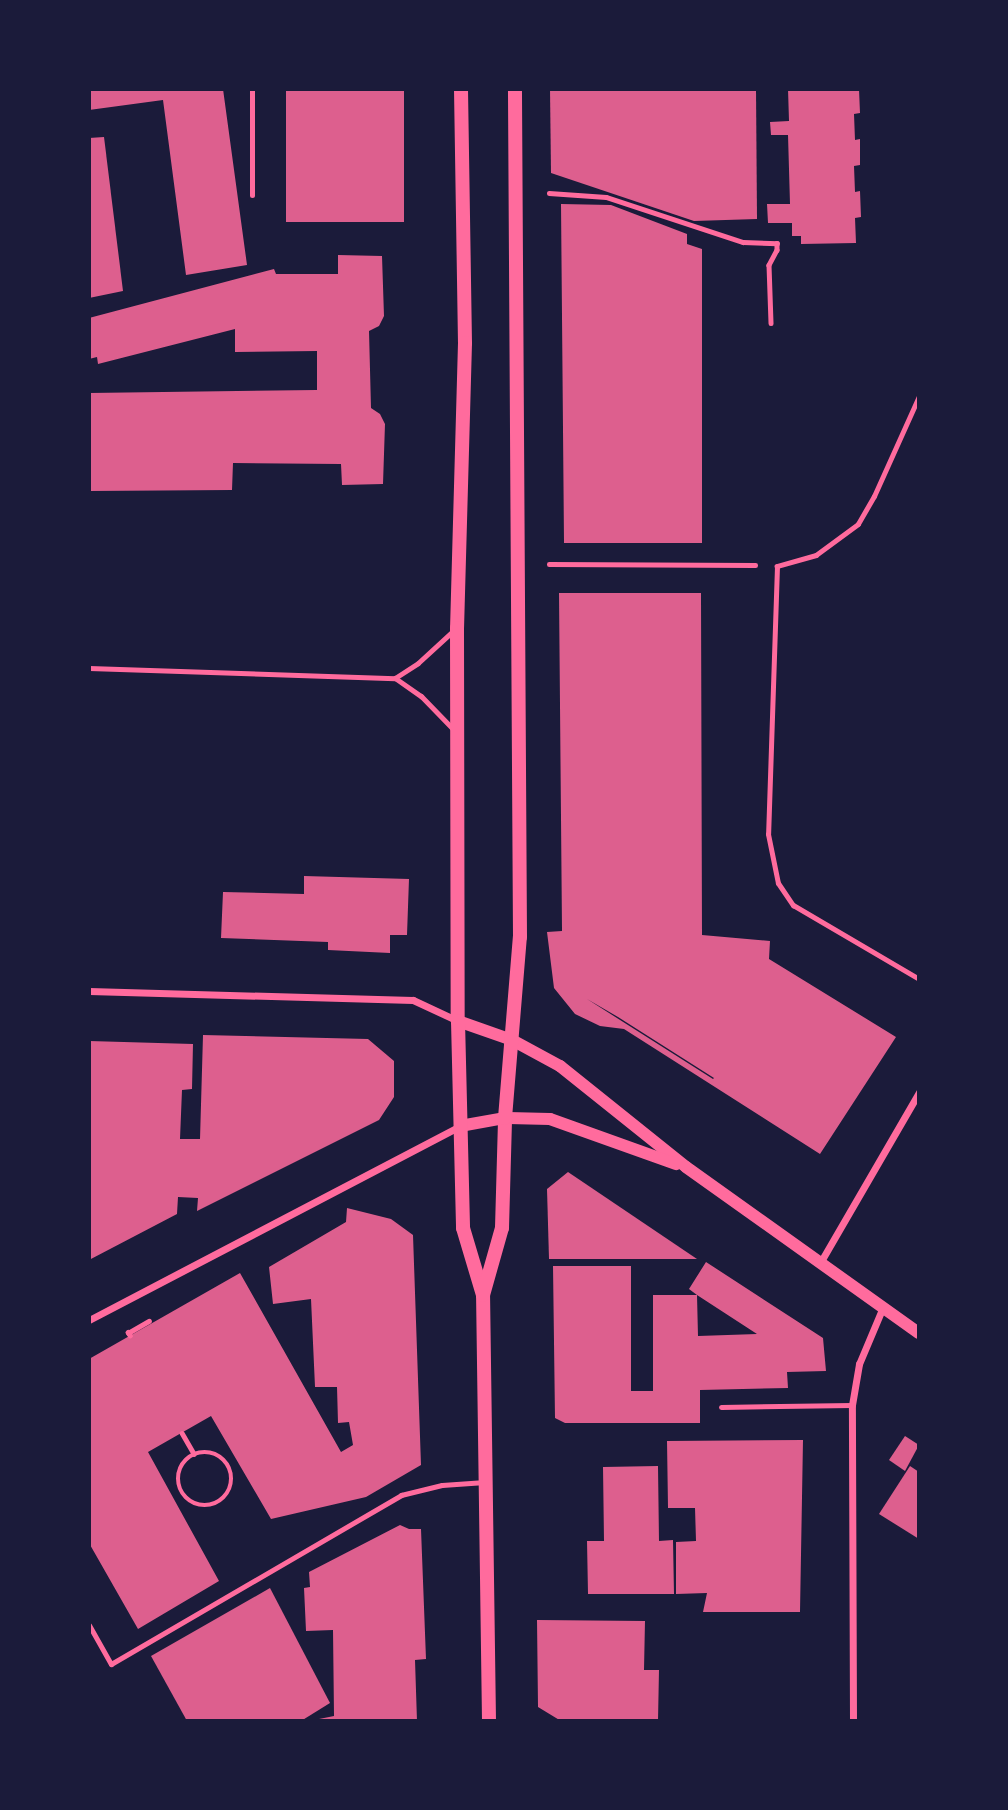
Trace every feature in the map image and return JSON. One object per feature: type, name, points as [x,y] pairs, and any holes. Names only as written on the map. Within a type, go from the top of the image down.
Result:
[{"type":"main road","points":[[461,89],[465,343],[457,628],[457,1021],[463,1228],[484,1295]]},
{"type":"main road","points":[[489,1721],[484,1295],[502,1228],[505,1118],[520,937],[514,89]]},
{"type":"street","points":[[89,991],[413,1000],[457,1021],[512,1040],[560,1066],[686,1167],[919,1333]]},
{"type":"street","points":[[820,1263],[919,1092]]},
{"type":"street","points":[[89,1320],[460,1126],[505,1118],[550,1119],[686,1167]]},
{"type":"street","points":[[853,1721],[852,1405],[859,1364],[883,1307]]},
{"type":"lane","points":[[252,89],[253,195]]},
{"type":"lane","points":[[919,396],[858,524],[816,555],[777,566],[768,834],[778,883],[793,905],[919,979]]},
{"type":"lane","points":[[89,668],[395,678],[418,663],[457,628]]},
{"type":"lane","points":[[395,678],[439,712],[457,733]]},
{"type":"lane","points":[[721,1407],[852,1405]]},
{"type":"lane","points":[[89,1625],[111,1664],[401,1495],[442,1485],[485,1482]]},
{"type":"path","points":[[549,193],[606,197],[743,242],[777,243],[777,250],[769,265],[771,323]]},
{"type":"path","points":[[550,564],[777,566]]},
{"type":"path","points":[[130,1336],[128,1333],[149,1321]]},
{"type":"path","points":[[182,1433],[194,1454]]},
{"type":"path","points":[[203,1451],[220,1456],[231,1470],[233,1478],[227,1495],[212,1505],[203,1506],[187,1499],[178,1483],[181,1466],[194,1454],[203,1451]]},
{"type":"building","points":[[89,89],[223,89],[247,265],[186,275],[163,100],[89,110]]},
{"type":"building","points":[[286,89],[404,89],[404,222],[286,222]]},
{"type":"building","points":[[550,89],[756,89],[757,219],[694,221],[551,173]]},
{"type":"building","points":[[788,89],[859,89],[860,113],[854,114],[855,140],[860,139],[860,165],[854,166],[855,192],[860,191],[861,217],[855,218],[856,243],[801,244],[801,236],[792,236],[792,223],[768,223],[767,204],[790,204],[788,135],[771,135],[770,122],[789,121]]},
{"type":"building","points":[[104,137],[123,291],[89,298],[89,138]]},
{"type":"building","points":[[561,204],[611,205],[687,234],[687,244],[702,249],[702,543],[564,543]]},
{"type":"building","points":[[338,255],[382,256],[384,316],[379,326],[369,331],[371,408],[380,414],[385,424],[383,484],[342,485],[341,464],[233,463],[232,490],[89,491],[89,393],[317,390],[317,351],[235,352],[235,329],[98,364],[97,357],[89,359],[89,318],[274,269],[276,274],[338,274]]},
{"type":"building","points":[[559,593],[701,593],[702,935],[770,941],[769,959],[896,1037],[820,1154],[624,1029],[600,1026],[575,1014],[554,988],[547,932],[562,931]],"holes":[[[587,999],[618,1017],[714,1078]]]},
{"type":"building","points":[[304,876],[409,879],[407,935],[390,935],[390,953],[328,950],[328,942],[221,938],[223,892],[304,894]]},
{"type":"building","points":[[203,1035],[368,1039],[394,1061],[394,1097],[379,1120],[197,1211],[198,1198],[178,1197],[177,1214],[89,1260],[89,1041],[193,1044],[192,1089],[182,1090],[180,1139],[200,1139]]},
{"type":"building","points":[[568,1172],[697,1259],[549,1259],[547,1189]]},
{"type":"building","points":[[347,1208],[391,1219],[413,1235],[421,1465],[366,1497],[271,1519],[211,1416],[148,1452],[219,1581],[138,1629],[89,1543],[89,1359],[240,1273],[341,1452],[353,1445],[349,1422],[338,1423],[337,1387],[315,1387],[311,1299],[273,1304],[269,1267],[346,1222]]},
{"type":"building","points":[[706,1262],[823,1338],[826,1371],[787,1372],[788,1388],[700,1390],[700,1423],[565,1423],[555,1418],[553,1266],[631,1266],[631,1391],[653,1391],[653,1295],[697,1295],[689,1289]],"holes":[[[697,1295],[757,1334],[698,1336]]]},
{"type":"building","points":[[905,1436],[919,1445],[905,1471],[889,1460]]},
{"type":"building","points":[[803,1440],[800,1612],[703,1612],[707,1593],[676,1594],[676,1542],[696,1541],[695,1508],[668,1508],[667,1441]]},
{"type":"building","points":[[658,1466],[659,1541],[673,1540],[674,1594],[588,1594],[587,1541],[604,1541],[603,1467]]},
{"type":"building","points":[[910,1466],[919,1472],[919,1539],[879,1514]]},
{"type":"building","points":[[400,1525],[409,1529],[421,1529],[426,1659],[415,1660],[417,1721],[309,1721],[334,1716],[333,1630],[306,1631],[304,1588],[310,1587],[309,1572]]},
{"type":"building","points":[[270,1588],[330,1703],[301,1721],[187,1721],[151,1656]]},
{"type":"building","points":[[537,1620],[645,1621],[644,1670],[659,1670],[658,1721],[561,1721],[538,1707]]}]
